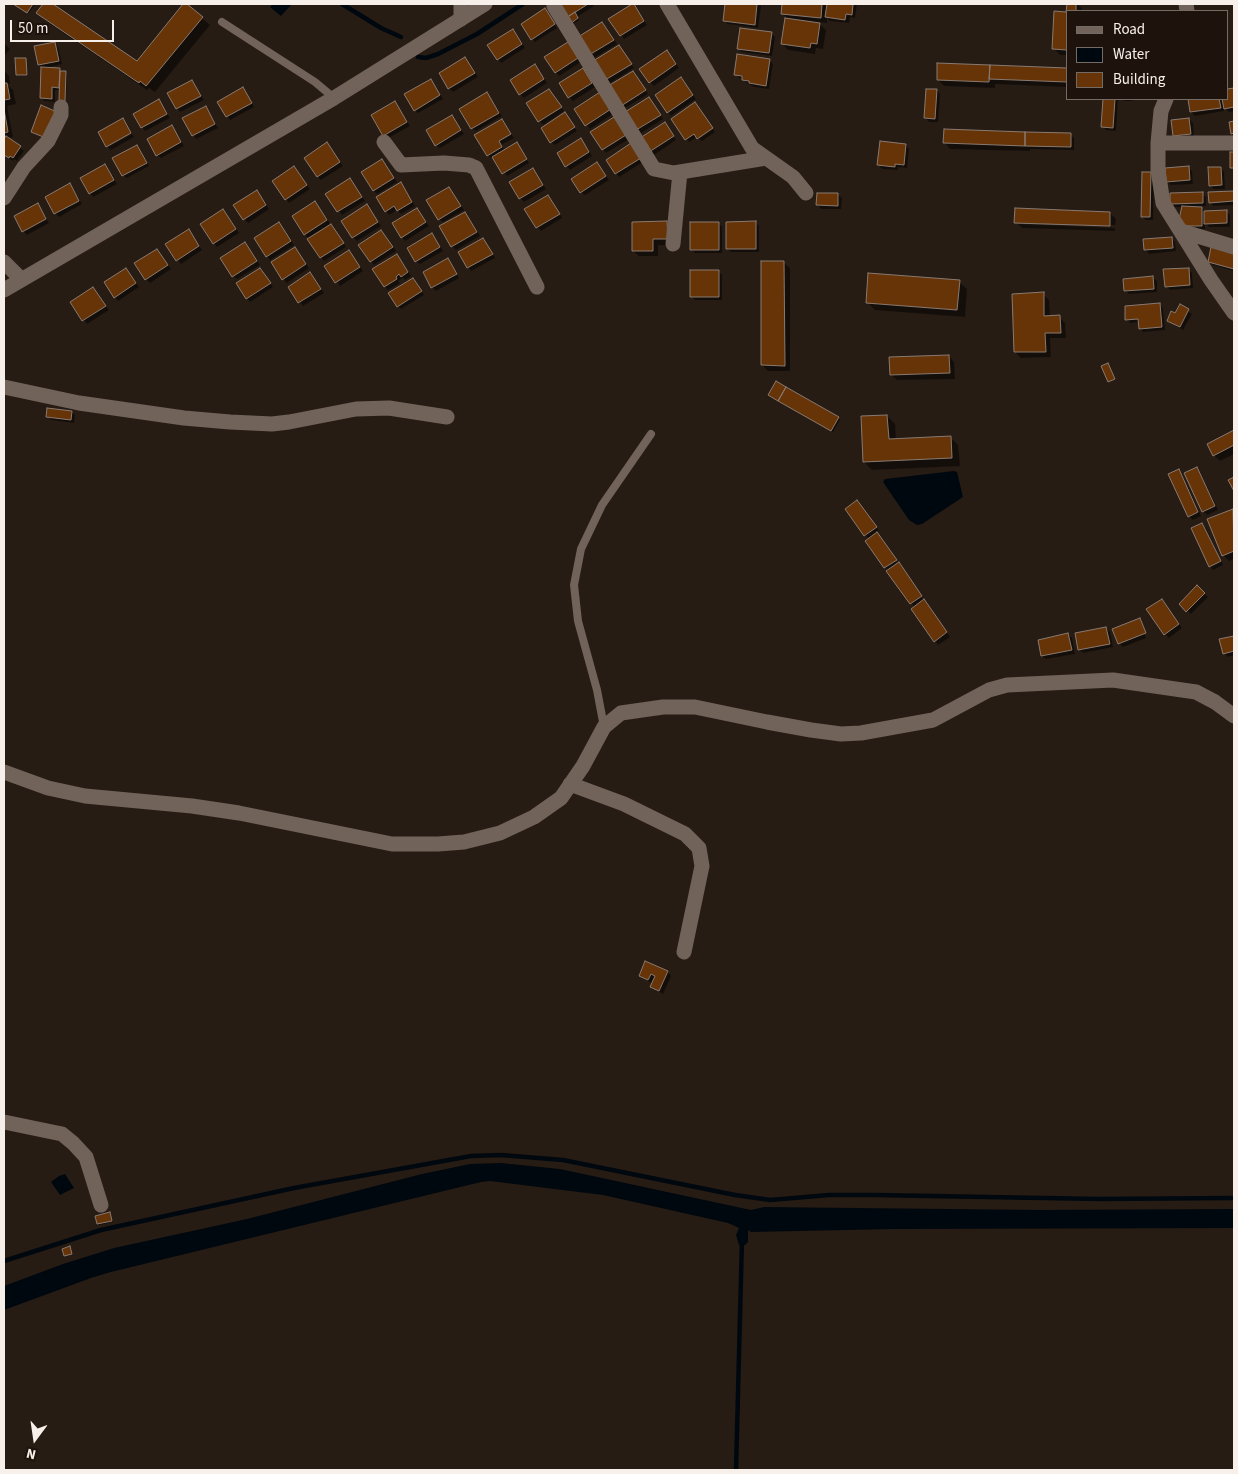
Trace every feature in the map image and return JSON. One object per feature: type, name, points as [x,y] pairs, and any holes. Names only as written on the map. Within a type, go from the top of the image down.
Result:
[{"type":"street","points":[[4,290],[334,98],[461,11],[485,4]]},
{"type":"street","points":[[668,4],[752,148],[793,177],[806,193]]},
{"type":"street","points":[[554,6],[654,169],[674,173],[766,158]]},
{"type":"street","points":[[1166,100],[1161,111],[1158,143],[1158,170],[1163,203],[1234,313]]},
{"type":"street","points":[[4,198],[24,167],[48,141],[61,115],[61,107]]},
{"type":"street","points":[[384,142],[402,165],[444,163],[469,165],[476,168],[537,287]]},
{"type":"street","points":[[1158,143],[1234,143]]},
{"type":"street","points":[[673,244],[680,172]]},
{"type":"street","points":[[1181,231],[1234,247]]},
{"type":"street","points":[[4,262],[21,280]]},
{"type":"street","points":[[4,387],[79,403],[184,418],[221,421],[272,424],[356,410],[389,408],[447,417]]},
{"type":"street","points":[[4,772],[48,788],[85,796],[192,806],[239,813],[392,844],[438,844],[464,842],[500,833],[534,817],[561,798],[583,766],[604,727],[621,713],[662,707],[694,706],[810,730],[841,734],[861,733],[934,720],[989,690],[1007,685],[1113,680],[1196,692],[1215,702],[1234,716]]},
{"type":"street","points":[[570,784],[624,804],[685,834],[698,848],[702,866],[684,952]]},
{"type":"street","points":[[4,1122],[62,1134],[74,1143],[86,1157],[101,1205]]},
{"type":"lane","points":[[222,22],[315,82],[334,98]]},
{"type":"lane","points":[[604,727],[597,690],[578,621],[574,586],[580,549],[602,505],[651,434]]},
{"type":"water","points":[[273,4],[292,4],[281,16],[270,7]]},
{"type":"water","points":[[957,472],[963,497],[922,524],[917,525],[909,520],[883,482],[885,479]]},
{"type":"water","points":[[501,1163],[560,1169],[751,1210],[764,1207],[1041,1210],[1234,1209],[1234,1228],[894,1229],[751,1232],[748,1230],[748,1242],[745,1245],[739,1245],[736,1235],[739,1228],[728,1223],[603,1195],[490,1181],[111,1272],[4,1310],[4,1286],[63,1264],[114,1248],[247,1219],[422,1174],[470,1164]]},
{"type":"water","points":[[65,1174],[74,1188],[60,1195],[51,1182]]},
{"type":"building","points":[[13,4],[33,4],[27,13]]},
{"type":"building","points":[[43,4],[53,4],[137,61],[183,4],[187,4],[203,17],[146,86],[36,13]]},
{"type":"building","points":[[557,4],[588,4],[566,18]]},
{"type":"building","points":[[634,4],[644,21],[620,36],[608,19]]},
{"type":"building","points":[[725,4],[757,4],[755,25],[723,21]]},
{"type":"building","points":[[782,4],[822,4],[821,18],[781,14]]},
{"type":"building","points":[[827,4],[853,4],[852,15],[846,14],[845,20],[825,17]]},
{"type":"building","points":[[1067,4],[1076,4],[1076,10],[1066,10]]},
{"type":"building","points":[[545,8],[555,24],[531,40],[521,24]]},
{"type":"building","points":[[1054,11],[1066,12],[1066,50],[1052,49]]},
{"type":"building","points":[[575,12],[578,18],[570,24],[566,18]]},
{"type":"building","points":[[785,18],[820,23],[817,44],[811,43],[810,48],[781,44]]},
{"type":"building","points":[[602,22],[614,40],[589,55],[578,37]]},
{"type":"building","points":[[740,28],[772,32],[769,53],[737,49]]},
{"type":"building","points":[[513,29],[522,44],[497,60],[487,45]]},
{"type":"building","points":[[55,42],[59,61],[38,65],[34,46]]},
{"type":"building","points":[[568,42],[578,58],[555,73],[544,57]]},
{"type":"building","points":[[619,45],[632,64],[605,80],[593,61]]},
{"type":"building","points":[[667,50],[676,64],[649,83],[639,69]]},
{"type":"building","points":[[737,54],[770,59],[766,86],[749,83],[749,81],[742,80],[742,76],[734,75]]},
{"type":"building","points":[[465,57],[475,73],[448,89],[439,73]]},
{"type":"building","points":[[15,58],[26,58],[27,75],[16,75]]},
{"type":"building","points":[[937,63],[990,65],[989,82],[937,80]]},
{"type":"building","points":[[535,64],[544,79],[519,95],[510,80]]},
{"type":"building","points":[[990,65],[1066,68],[1066,82],[989,79]]},
{"type":"building","points":[[41,67],[60,68],[59,88],[52,87],[52,99],[40,98]]},
{"type":"building","points":[[583,68],[592,83],[568,98],[559,83]]},
{"type":"building","points":[[60,71],[66,71],[65,101],[59,100]]},
{"type":"building","points":[[633,71],[646,90],[621,106],[608,86]]},
{"type":"building","points":[[681,77],[693,95],[667,113],[655,95]]},
{"type":"building","points":[[431,79],[440,95],[414,111],[404,94]]},
{"type":"building","points":[[192,80],[201,96],[176,109],[167,93]]},
{"type":"building","points":[[4,83],[7,83],[10,99],[4,100]]},
{"type":"building","points":[[243,87],[252,103],[226,117],[217,102]]},
{"type":"building","points":[[1234,88],[1234,107],[1224,109],[1222,100],[1228,100],[1228,89]]},
{"type":"building","points":[[549,89],[562,107],[538,122],[526,103]]},
{"type":"building","points":[[926,89],[937,89],[935,119],[924,118]]},
{"type":"building","points":[[487,92],[499,113],[471,129],[459,109]]},
{"type":"building","points":[[600,92],[611,109],[585,126],[574,109]]},
{"type":"building","points":[[649,97],[661,115],[636,130],[625,112]]},
{"type":"building","points":[[159,99],[167,114],[141,128],[133,114]]},
{"type":"building","points":[[1103,100],[1115,100],[1113,128],[1101,127]]},
{"type":"building","points":[[1188,100],[1219,100],[1221,108],[1190,112]]},
{"type":"building","points":[[395,101],[407,122],[383,136],[371,115]]},
{"type":"building","points":[[695,102],[713,128],[697,139],[694,134],[685,140],[671,119]]},
{"type":"building","points":[[41,105],[57,112],[46,138],[31,132]]},
{"type":"building","points":[[206,106],[215,124],[192,136],[182,118]]},
{"type":"building","points":[[4,109],[8,132],[4,133]]},
{"type":"building","points":[[565,112],[575,127],[550,143],[541,128]]},
{"type":"building","points":[[452,115],[461,130],[435,146],[426,130]]},
{"type":"building","points":[[614,117],[626,135],[602,150],[590,132]]},
{"type":"building","points":[[123,118],[131,133],[106,147],[98,132]]},
{"type":"building","points":[[1189,118],[1191,134],[1173,136],[1171,120]]},
{"type":"building","points":[[502,119],[511,134],[499,141],[502,147],[487,156],[474,135]]},
{"type":"building","points":[[1234,121],[1234,133],[1231,134],[1229,122]]},
{"type":"building","points":[[665,122],[674,136],[649,152],[640,138]]},
{"type":"building","points":[[172,125],[181,142],[156,156],[147,139]]},
{"type":"building","points":[[944,129],[1025,132],[1025,146],[943,143]]},
{"type":"building","points":[[1025,132],[1071,133],[1071,147],[1025,146]]},
{"type":"building","points":[[6,136],[21,146],[13,158],[4,155],[4,139]]},
{"type":"building","points":[[581,138],[589,152],[565,167],[557,153]]},
{"type":"building","points":[[880,141],[906,144],[904,165],[895,164],[895,167],[877,165]]},
{"type":"building","points":[[327,142],[340,162],[317,177],[304,158]]},
{"type":"building","points":[[517,142],[527,159],[502,174],[492,157]]},
{"type":"building","points":[[631,143],[641,158],[615,174],[606,160]]},
{"type":"building","points":[[137,145],[147,163],[122,176],[112,158]]},
{"type":"building","points":[[1230,152],[1234,152],[1234,168],[1230,168]]},
{"type":"building","points":[[382,159],[394,178],[373,191],[361,172]]},
{"type":"building","points":[[597,162],[606,176],[580,193],[571,179]]},
{"type":"building","points":[[105,164],[114,180],[89,194],[80,178]]},
{"type":"building","points":[[294,166],[307,185],[285,200],[272,181]]},
{"type":"building","points":[[1189,166],[1190,180],[1166,182],[1165,168]]},
{"type":"building","points":[[1208,167],[1221,167],[1222,185],[1209,186]]},
{"type":"building","points":[[533,168],[543,185],[519,199],[509,182]]},
{"type":"building","points":[[1142,172],[1151,172],[1150,217],[1141,217]]},
{"type":"building","points":[[350,178],[362,197],[337,212],[325,194]]},
{"type":"building","points":[[401,182],[412,202],[397,211],[394,206],[385,212],[376,197]]},
{"type":"building","points":[[70,183],[79,201],[54,214],[45,197]]},
{"type":"building","points":[[449,187],[461,206],[438,220],[426,200]]},
{"type":"building","points":[[257,190],[266,205],[243,220],[233,205]]},
{"type":"building","points":[[1234,191],[1234,201],[1209,203],[1208,192]]},
{"type":"building","points":[[1203,192],[1203,203],[1170,204],[1170,193]]},
{"type":"building","points":[[817,193],[838,193],[838,206],[816,205]]},
{"type":"building","points":[[548,195],[560,214],[536,228],[524,209]]},
{"type":"building","points":[[315,201],[327,220],[304,235],[292,216]]},
{"type":"building","points":[[38,203],[46,219],[22,232],[14,216]]},
{"type":"building","points":[[367,204],[378,222],[352,238],[341,221]]},
{"type":"building","points":[[1182,206],[1202,207],[1202,226],[1178,224]]},
{"type":"building","points":[[417,208],[426,222],[401,238],[392,223]]},
{"type":"building","points":[[1015,208],[1110,212],[1110,226],[1014,223]]},
{"type":"building","points":[[223,209],[236,229],[213,244],[200,224]]},
{"type":"building","points":[[1227,210],[1227,223],[1204,224],[1204,211]]},
{"type":"building","points":[[465,212],[477,232],[451,247],[439,226]]},
{"type":"building","points":[[667,221],[668,239],[653,239],[653,251],[632,251],[632,222]]},
{"type":"building","points":[[756,221],[756,249],[726,249],[726,222]]},
{"type":"building","points":[[279,222],[291,241],[266,257],[254,238]]},
{"type":"building","points":[[690,222],[719,222],[719,250],[690,250]]},
{"type":"building","points":[[331,224],[344,243],[320,258],[307,239]]},
{"type":"building","points":[[189,229],[199,246],[176,261],[165,244]]},
{"type":"building","points":[[381,230],[393,247],[370,262],[358,245]]},
{"type":"building","points":[[432,233],[440,247],[415,262],[407,248]]},
{"type":"building","points":[[1172,237],[1173,248],[1144,250],[1143,239]]},
{"type":"building","points":[[483,238],[493,254],[467,268],[458,252]]},
{"type":"building","points":[[245,242],[257,261],[232,277],[220,258]]},
{"type":"building","points":[[295,247],[306,264],[282,280],[271,262]]},
{"type":"building","points":[[1211,247],[1234,253],[1234,269],[1208,262]]},
{"type":"building","points":[[157,249],[168,265],[145,280],[134,263]]},
{"type":"building","points":[[349,250],[360,267],[335,283],[324,266]]},
{"type":"building","points":[[397,254],[408,272],[401,277],[399,274],[396,277],[397,279],[384,287],[372,269]]},
{"type":"building","points":[[448,258],[457,274],[431,288],[423,272]]},
{"type":"building","points":[[761,261],[784,261],[785,366],[761,365]]},
{"type":"building","points":[[126,268],[136,283],[114,298],[104,282]]},
{"type":"building","points":[[260,268],[271,283],[246,299],[236,283]]},
{"type":"building","points":[[1189,268],[1190,285],[1165,287],[1163,269]]},
{"type":"building","points":[[690,270],[719,270],[719,297],[690,297]]},
{"type":"building","points":[[310,272],[321,289],[298,303],[288,287]]},
{"type":"building","points":[[868,273],[960,280],[957,310],[866,303]]},
{"type":"building","points":[[1153,276],[1154,289],[1124,291],[1123,279]]},
{"type":"building","points":[[413,278],[422,291],[397,307],[388,293]]},
{"type":"building","points":[[93,287],[106,306],[82,321],[70,302]]},
{"type":"building","points":[[1044,292],[1044,316],[1060,315],[1061,333],[1045,333],[1046,352],[1014,352],[1012,294]]},
{"type":"building","points":[[1160,303],[1162,327],[1139,329],[1138,319],[1125,320],[1125,306]]},
{"type":"building","points":[[1180,304],[1189,309],[1180,327],[1167,321],[1171,311],[1175,313]]},
{"type":"building","points":[[949,355],[950,373],[890,375],[889,357]]},
{"type":"building","points":[[1108,363],[1115,379],[1108,382],[1101,366]]},
{"type":"building","points":[[776,381],[786,387],[778,401],[768,395]]},
{"type":"building","points":[[786,387],[839,417],[831,431],[778,401]]},
{"type":"building","points":[[47,408],[72,411],[71,420],[46,417]]},
{"type":"building","points":[[887,415],[889,439],[951,436],[952,458],[863,462],[861,416]]},
{"type":"building","points":[[1234,430],[1234,445],[1213,456],[1207,444]]},
{"type":"building","points":[[1197,467],[1215,506],[1202,512],[1184,473]]},
{"type":"building","points":[[1179,469],[1198,512],[1188,517],[1168,474]]},
{"type":"building","points":[[1234,477],[1234,491],[1228,480]]},
{"type":"building","points":[[857,500],[877,527],[864,536],[845,509]]},
{"type":"building","points":[[1233,509],[1234,551],[1222,556],[1207,519]]},
{"type":"building","points":[[1202,523],[1221,561],[1209,567],[1191,528]]},
{"type":"building","points":[[877,532],[897,560],[884,568],[865,541]]},
{"type":"building","points":[[899,562],[922,596],[910,604],[886,571]]},
{"type":"building","points":[[1197,585],[1205,593],[1186,612],[1179,604]]},
{"type":"building","points":[[924,599],[947,632],[934,642],[911,609]]},
{"type":"building","points":[[1162,599],[1179,624],[1164,635],[1146,609]]},
{"type":"building","points":[[1140,618],[1146,633],[1118,644],[1112,629]]},
{"type":"building","points":[[1106,627],[1110,644],[1078,650],[1075,633]]},
{"type":"building","points":[[1068,633],[1072,650],[1041,656],[1038,640]]},
{"type":"building","points":[[1234,636],[1234,651],[1223,654],[1219,639]]},
{"type":"building","points":[[645,961],[668,971],[659,991],[650,987],[655,976],[651,974],[648,980],[639,976]]},
{"type":"building","points":[[110,1212],[112,1221],[97,1224],[95,1216]]},
{"type":"building","points":[[70,1246],[72,1254],[64,1256],[62,1249]]},
{"type":"waterway","points":[[342,4],[381,28],[401,37]]},
{"type":"waterway","points":[[418,57],[426,58],[438,54],[477,34],[523,4]]},
{"type":"waterway","points":[[4,1261],[101,1230],[294,1188],[471,1156],[501,1155],[563,1160],[735,1195],[770,1200],[829,1195],[1099,1199],[1234,1198]]},
{"type":"waterway","points":[[736,1470],[742,1239]]}]
